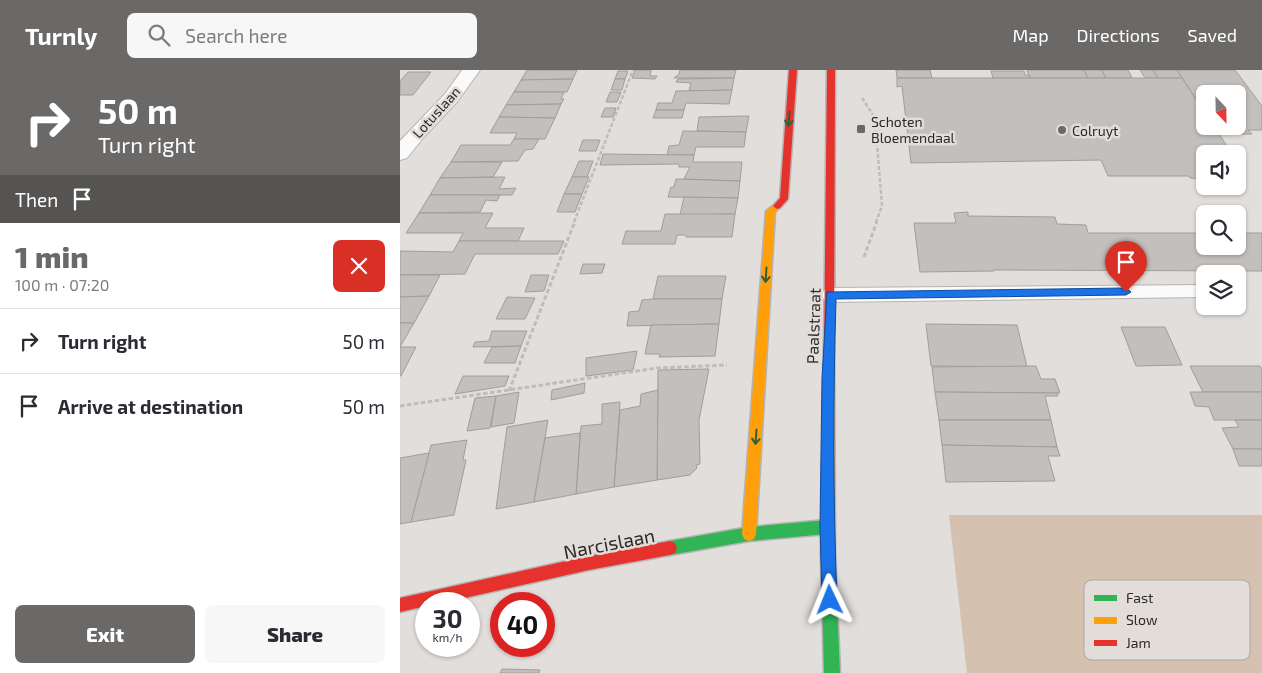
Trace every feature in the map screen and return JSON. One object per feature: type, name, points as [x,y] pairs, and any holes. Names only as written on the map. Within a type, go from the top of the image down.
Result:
[{"type":"street","name":"Lotuslaan","points":[[400,154],[416,134],[451,98],[471,70]]},
{"type":"street","points":[[749,534],[770,211],[784,199],[793,70]]},
{"type":"street","name":"Paalstraat","points":[[832,70],[827,527],[832,673]]},
{"type":"street","points":[[408,120],[431,120]]},
{"type":"street","name":"Narcislaan","points":[[400,605],[588,563],[749,534],[827,527]]},
{"type":"lane","points":[[830,295],[1196,290]]},
{"type":"path","points":[[509,391],[633,70]]},
{"type":"path","points":[[860,96],[875,118],[882,206],[864,258]]},
{"type":"path","points":[[400,406],[657,368],[760,363]]},
{"type":"shaded area","points":[[949,515],[1262,515],[1262,673],[967,673]]},
{"type":"building","points":[[527,70],[577,70],[573,79],[521,80]]},
{"type":"building","points":[[635,70],[651,70],[650,76],[657,76],[655,79],[632,78]]},
{"type":"building","points":[[680,70],[736,70],[734,78],[674,78],[679,74]]},
{"type":"building","points":[[896,70],[930,70],[932,78],[897,78]]},
{"type":"building","points":[[1027,70],[1084,70],[1088,78],[1030,78]]},
{"type":"building","points":[[1084,70],[1102,70],[1106,78],[1088,78]]},
{"type":"building","points":[[1102,70],[1128,70],[1132,78],[1106,78]]},
{"type":"building","points":[[1140,70],[1153,70],[1158,78],[1145,78]]},
{"type":"building","points":[[1153,70],[1177,70],[1182,78],[1158,78]]},
{"type":"building","points":[[1177,70],[1235,70],[1262,106],[1262,130],[1248,130],[1252,134],[1246,134],[1246,85],[1196,85],[1196,99]]},
{"type":"building","points":[[618,71],[628,71],[625,79],[615,79]]},
{"type":"building","points":[[991,71],[1024,71],[1025,75],[1029,75],[1030,78],[993,78]]},
{"type":"building","points":[[408,72],[431,72],[413,95],[400,95],[400,81]]},
{"type":"building","points":[[734,78],[732,90],[689,91],[691,83],[676,82],[678,79]]},
{"type":"building","name":"Colruyt","points":[[897,78],[1182,78],[1196,99],[1196,135],[1220,135],[1226,145],[1196,145],[1196,178],[1190,178],[1189,176],[1108,176],[1101,160],[911,163],[902,86],[897,87]]},
{"type":"building","points":[[573,79],[567,92],[514,92],[521,80]]},
{"type":"building","points":[[615,79],[625,79],[622,90],[611,90]]},
{"type":"building","points":[[732,90],[729,104],[686,103],[684,110],[656,110],[658,103],[672,103],[676,91]]},
{"type":"building","points":[[514,92],[564,92],[561,99],[564,99],[561,104],[506,105]]},
{"type":"building","points":[[610,92],[621,92],[617,102],[606,102]]},
{"type":"building","points":[[561,104],[555,118],[499,117],[506,105]]},
{"type":"building","points":[[605,108],[616,108],[613,117],[601,117]]},
{"type":"building","points":[[656,110],[684,110],[682,118],[653,118]]},
{"type":"building","points":[[749,116],[746,132],[697,131],[699,117]]},
{"type":"building","points":[[499,117],[555,118],[545,139],[514,139],[517,133],[490,133]]},
{"type":"building","points":[[683,131],[746,132],[744,147],[696,147],[694,155],[667,155],[669,146],[679,145]]},
{"type":"building","points":[[514,139],[539,139],[533,149],[525,150],[518,161],[451,162],[461,145],[510,145]]},
{"type":"building","points":[[583,140],[600,140],[596,151],[579,151]]},
{"type":"building","points":[[603,154],[694,155],[693,162],[742,162],[740,181],[684,179],[690,167],[679,167],[679,164],[600,165]]},
{"type":"building","points":[[579,161],[593,161],[587,177],[572,177]]},
{"type":"building","points":[[451,162],[502,162],[493,177],[440,178]]},
{"type":"building","points":[[505,177],[499,189],[516,188],[512,195],[430,195],[440,178]]},
{"type":"building","points":[[572,177],[589,177],[582,194],[564,194]]},
{"type":"building","points":[[676,179],[740,181],[738,198],[668,197]]},
{"type":"building","points":[[564,194],[582,194],[575,212],[557,212]]},
{"type":"building","points":[[430,195],[500,195],[497,201],[486,200],[480,212],[419,213]]},
{"type":"building","points":[[684,197],[738,198],[735,214],[680,215]]},
{"type":"building","points":[[968,212],[968,216],[1055,217],[1057,224],[1086,225],[1088,233],[1196,233],[1196,255],[1246,255],[1246,233],[1262,233],[1262,271],[1246,271],[1246,265],[1196,265],[1196,271],[994,270],[920,272],[914,223],[956,223],[954,213]]},
{"type":"building","points":[[419,213],[493,213],[485,228],[524,228],[518,241],[459,241],[463,233],[406,233]]},
{"type":"building","points":[[665,214],[735,214],[732,237],[686,237],[686,235],[677,235],[675,244],[622,244],[626,231],[661,231]]},
{"type":"building","points":[[459,241],[564,241],[558,254],[475,254],[465,274],[400,275],[400,251],[453,252]]},
{"type":"building","points":[[583,264],[605,264],[602,273],[580,274]]},
{"type":"building","points":[[400,275],[440,275],[429,296],[400,297]]},
{"type":"building","points":[[531,275],[549,275],[544,291],[525,292]]},
{"type":"building","points":[[658,276],[726,276],[722,299],[653,299]]},
{"type":"building","points":[[429,296],[414,323],[400,323],[400,297]]},
{"type":"building","points":[[507,297],[535,298],[525,319],[496,319]]},
{"type":"building","points":[[722,299],[719,324],[627,326],[629,312],[639,311],[642,300]]},
{"type":"building","points":[[400,323],[414,323],[400,347]]},
{"type":"building","points":[[719,324],[715,356],[659,357],[660,354],[645,354],[651,325]]},
{"type":"building","points":[[926,324],[1017,325],[1027,367],[931,366]]},
{"type":"building","points":[[1121,327],[1165,327],[1182,365],[1136,366]]},
{"type":"building","points":[[492,331],[527,331],[521,346],[473,347],[475,342],[489,341]]},
{"type":"building","points":[[521,346],[515,363],[484,363],[492,347]]},
{"type":"building","points":[[400,347],[416,347],[401,376],[400,376]]},
{"type":"building","points":[[637,351],[633,370],[586,376],[586,358]]},
{"type":"building","points":[[1036,366],[1041,379],[1055,379],[1060,393],[935,392],[932,367]]},
{"type":"building","points":[[1190,366],[1260,366],[1262,369],[1262,392],[1203,392]]},
{"type":"building","points":[[709,369],[699,420],[700,464],[696,465],[697,468],[690,475],[657,480],[658,370]]},
{"type":"building","points":[[463,376],[509,376],[505,386],[455,394]]},
{"type":"building","points":[[585,383],[584,393],[551,400],[552,390]]},
{"type":"building","points":[[658,390],[657,480],[614,487],[620,410],[640,406],[641,394]]},
{"type":"building","points":[[519,392],[514,423],[491,427],[496,396]]},
{"type":"building","points":[[935,392],[1057,393],[1058,396],[1045,396],[1051,420],[939,420]]},
{"type":"building","points":[[1190,392],[1262,392],[1262,420],[1214,420],[1209,407],[1195,406]]},
{"type":"building","points":[[496,396],[490,428],[467,431],[475,398]]},
{"type":"building","points":[[620,402],[614,487],[576,494],[581,426],[602,424],[602,404]]},
{"type":"building","points":[[548,420],[534,502],[496,509],[507,427]]},
{"type":"building","points":[[939,420],[1051,420],[1057,447],[942,445]]},
{"type":"building","points":[[1235,420],[1262,420],[1262,449],[1233,449],[1222,428],[1239,427]]},
{"type":"building","points":[[580,433],[576,494],[534,502],[545,438]]},
{"type":"building","points":[[467,440],[463,460],[466,460],[454,515],[411,522],[431,445]]},
{"type":"building","points":[[942,445],[1057,447],[1060,456],[1048,456],[1055,481],[946,482]]},
{"type":"building","points":[[1233,449],[1262,449],[1262,466],[1239,466]]},
{"type":"building","points":[[429,453],[411,522],[400,524],[400,458]]},
{"type":"building","points":[[502,669],[540,670],[539,673],[500,673]]},
{"type":"traffic: fast","points":[[670,548],[749,534],[827,527]]},
{"type":"traffic: fast","points":[[828,556],[832,673]]},
{"type":"traffic: slow","points":[[749,534],[771,211],[777,206]]},
{"type":"traffic: slow","points":[[828,556],[829,351]]},
{"type":"traffic: jam","points":[[777,206],[784,199],[793,70]]},
{"type":"traffic: jam","points":[[829,351],[831,70]]},
{"type":"traffic: jam","points":[[400,605],[589,563],[670,548]]},
{"type":"place","name":"Schoten Bloemendaal","points":[[861,129]]},
{"type":"place","name":"Colruyt","points":[[1062,130]]},
{"type":"route","points":[[830,600],[827,527],[830,295],[1126,292]]}]
